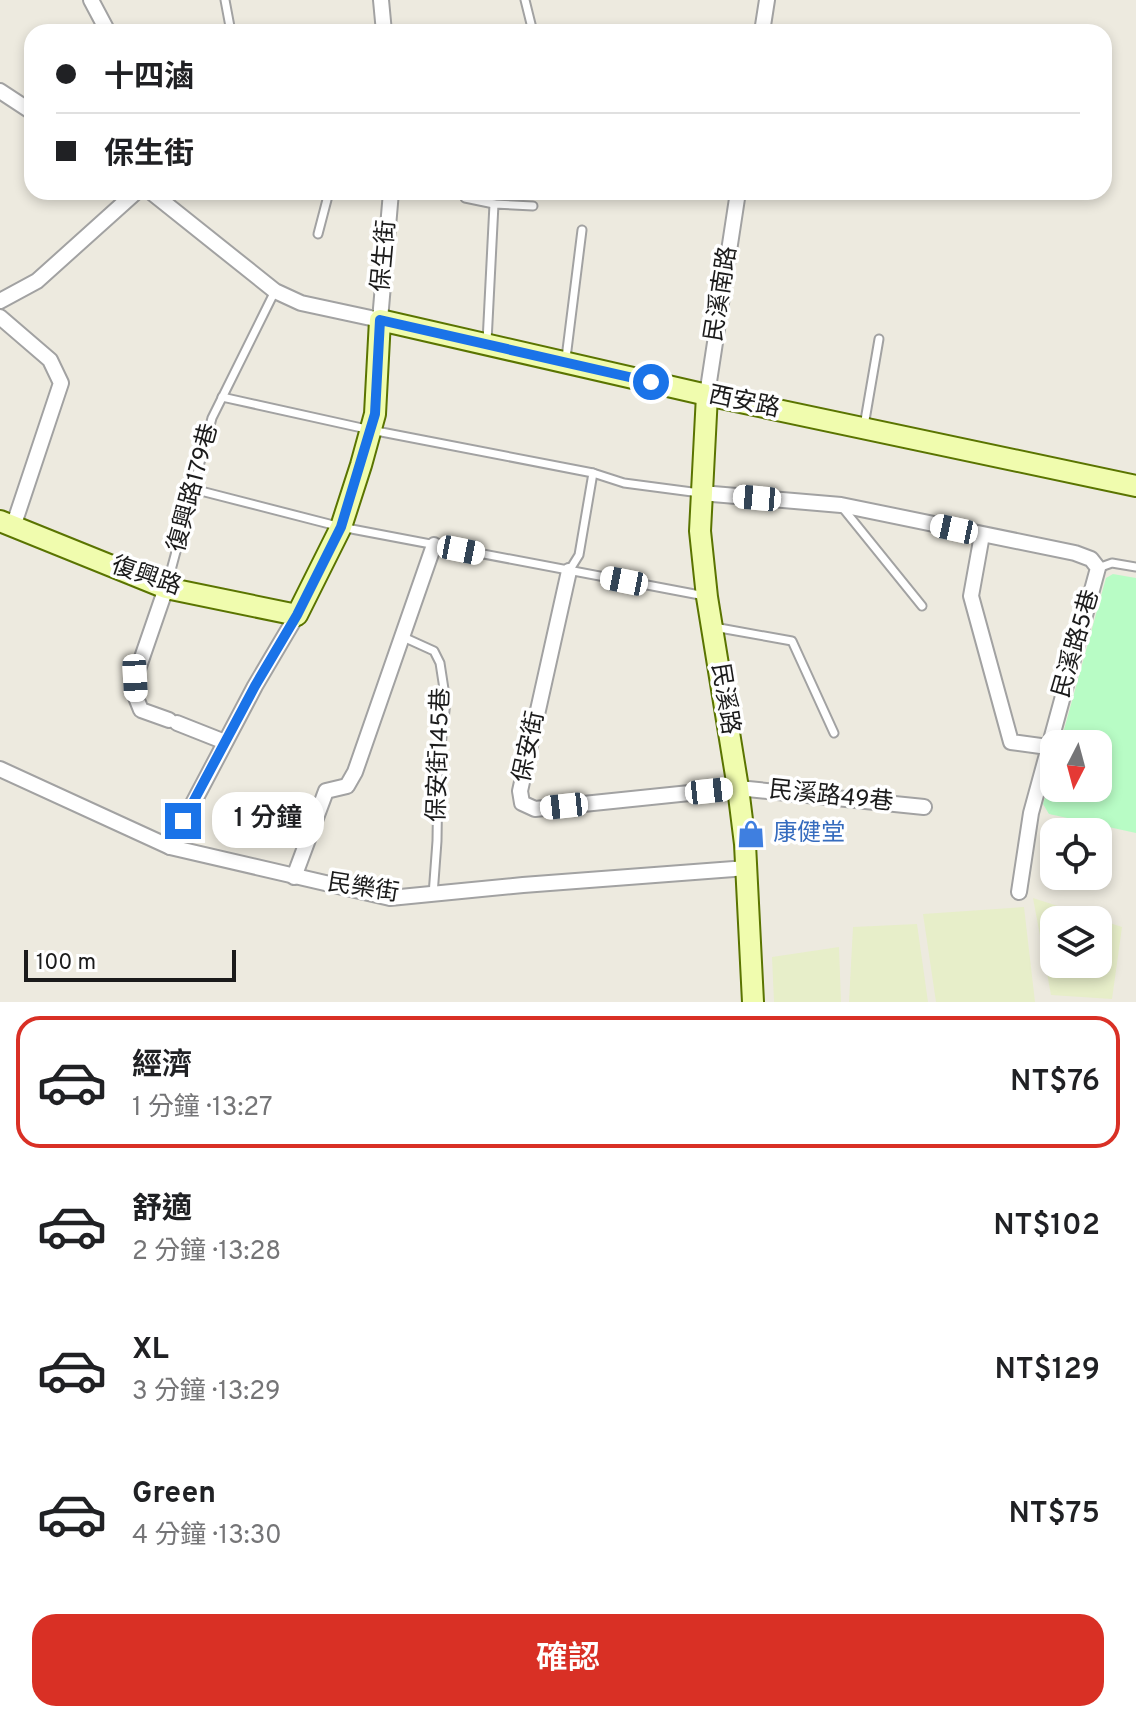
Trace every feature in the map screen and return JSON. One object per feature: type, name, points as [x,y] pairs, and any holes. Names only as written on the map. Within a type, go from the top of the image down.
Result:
[{"type":"street","points":[[91,0],[104,24]]},
{"type":"street","points":[[381,0],[383,24]]},
{"type":"street","points":[[763,24],[767,0]]},
{"type":"street","points":[[1,93],[24,107]]},
{"type":"street","points":[[0,301],[37,281],[127,200]]},
{"type":"street","name":"西安路","points":[[161,200],[275,291],[301,303],[707,395],[1136,486]]},
{"type":"street","name":"保生街","points":[[170,847],[297,615],[341,527],[375,414],[390,200]]},
{"type":"street","name":"民溪南路","points":[[707,395],[737,200]]},
{"type":"street","points":[[0,317],[50,360],[61,383],[6,524]]},
{"type":"street","name":"民溪路","points":[[707,395],[700,531],[707,597],[738,788],[747,868],[753,1002]]},
{"type":"street","name":"民溪路5巷","points":[[701,493],[841,505],[1075,553],[1091,559],[1098,568],[1053,730]]},
{"type":"street","name":"復興路","points":[[6,524],[166,588],[297,615]]},
{"type":"street","points":[[982,535],[971,596],[1011,742],[1040,746]]},
{"type":"street","points":[[294,877],[326,791],[347,786],[355,772],[434,545]]},
{"type":"street","name":"保安街","points":[[569,571],[520,791],[522,803],[535,809],[738,788]]},
{"type":"street","name":"復興路179巷","points":[[166,588],[135,678],[135,695],[141,710],[225,742]]},
{"type":"street","name":"民樂街","points":[[0,769],[170,847],[390,898],[747,868]]},
{"type":"street","name":"民溪路5巷","points":[[1019,892],[1031,813],[1040,778]]},
{"type":"street","name":"民溪路49巷","points":[[738,788],[924,807]]},
{"type":"lane","points":[[225,0],[230,24]]},
{"type":"lane","points":[[525,0],[531,24]]},
{"type":"lane","points":[[318,234],[327,200]]},
{"type":"lane","points":[[475,200],[533,206]]},
{"type":"lane","points":[[486,344],[494,204]]},
{"type":"lane","points":[[566,363],[582,230]]},
{"type":"lane","name":"復興路179巷","points":[[166,588],[212,418],[275,291]]},
{"type":"lane","points":[[863,428],[879,339]]},
{"type":"lane","points":[[222,397],[371,430],[593,473],[624,483],[701,493]]},
{"type":"lane","points":[[569,571],[579,555],[593,473]]},
{"type":"lane","points":[[193,489],[341,527],[707,597]]},
{"type":"lane","points":[[841,505],[922,606]]},
{"type":"lane","points":[[1098,568],[1112,563],[1136,567]]},
{"type":"lane","points":[[712,626],[792,641],[834,733]]},
{"type":"lane","name":"保安街145巷","points":[[401,636],[434,651],[440,663],[446,702],[438,772],[433,895]]},
{"type":"green space","points":[[1113,574],[1136,578],[1136,833],[1112,828],[1112,818],[1067,818],[1049,814],[1043,804],[1112,802],[1112,730],[1064,730],[1106,578]]},
{"type":"green space","points":[[1033,898],[1058,906],[1040,906],[1040,936]]},
{"type":"green space","points":[[1024,907],[1035,1002],[936,1002],[923,914]]},
{"type":"green space","points":[[917,924],[928,1002],[849,1002],[853,927]]},
{"type":"green space","points":[[1112,924],[1122,927],[1112,999],[1051,995],[1048,978],[1112,978]]},
{"type":"green space","points":[[839,947],[841,1002],[774,1002],[772,957]]},
{"type":"place","name":"康健堂","points":[[751,834]]},
{"type":"route","points":[[183,821],[297,615],[341,527],[375,414],[380,320],[651,382]]}]
